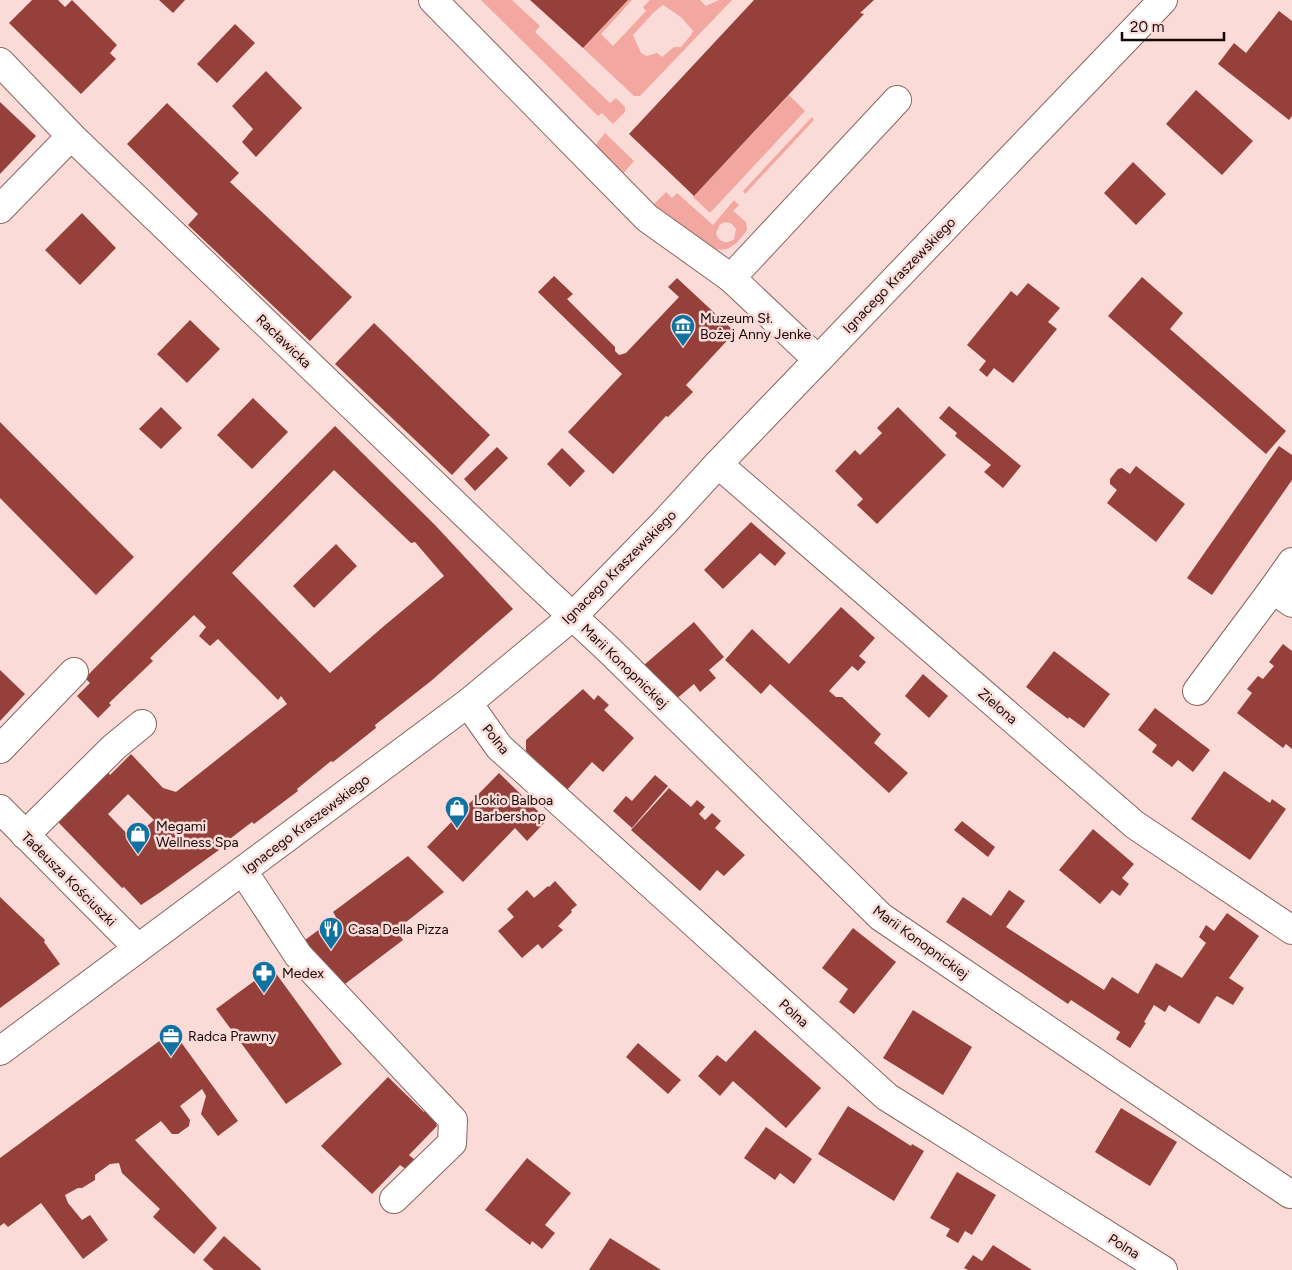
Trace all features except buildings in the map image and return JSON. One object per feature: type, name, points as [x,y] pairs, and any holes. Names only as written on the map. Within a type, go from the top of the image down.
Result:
[{"type":"street","points":[[433,0],[647,218],[731,278],[818,360]]},
{"type":"street","name":"Ignacego Kraszewskiego","points":[[0,1051],[468,703],[573,616],[664,524],[718,464],[1163,0]]},
{"type":"street","name":"Racławicka","points":[[0,62],[70,136],[538,585],[573,616]]},
{"type":"street","points":[[731,278],[896,100]]},
{"type":"street","points":[[0,210],[70,136]]},
{"type":"street","name":"Zielona","points":[[718,464],[1135,825],[1292,930]]},
{"type":"street","points":[[1197,691],[1282,596],[1292,562]]},
{"type":"street","name":"Marii Konopnickiej","points":[[573,616],[881,917],[1290,1194]]},
{"type":"street","points":[[0,749],[74,672]]},
{"type":"street","name":"Polna","points":[[468,703],[499,747],[887,1097],[1163,1270]]},
{"type":"street","points":[[25,835],[114,747],[142,724]]},
{"type":"street","name":"Tadeusza Kościuszki","points":[[0,809],[138,948]]},
{"type":"street","points":[[243,872],[298,955],[453,1120],[452,1143],[394,1199]]},
{"type":"shaded area","points":[[481,0],[512,0],[540,26],[535,32],[610,103],[616,98],[625,107],[625,112],[613,124],[602,113],[598,116]]},
{"type":"shaded area","points":[[628,0],[632,0],[601,34],[613,46],[646,11],[643,7],[650,0],[700,0],[706,6],[719,0],[732,0],[640,96],[634,96],[583,48]],"holes":[[[663,5],[681,17],[693,31],[681,47],[674,47],[662,57],[657,53],[647,56],[641,53],[633,35],[654,12]]]},
{"type":"shaded area","points":[[789,95],[805,111],[710,213],[693,197]]},
{"type":"shaded area","points":[[812,117],[814,120],[745,194],[743,191]]},
{"type":"shaded area","points":[[605,133],[634,161],[621,176],[596,149],[597,143]]},
{"type":"shaded area","points":[[666,192],[672,198],[677,193],[713,225],[734,200],[739,205],[733,211],[746,222],[747,230],[730,247],[721,250],[716,249],[652,206]],"holes":[[[726,222],[732,224],[736,229],[734,239],[729,242],[721,240],[716,233],[720,224]]]},
{"type":"place","name":"Muzeum Sł. Bożej Anny Jenke","points":[[683,347]]},
{"type":"place","name":"Lokio Balboa Barbershop","points":[[457,829]]},
{"type":"place","name":"Megami Wellness Spa","points":[[138,855]]},
{"type":"place","name":"Casa Della Pizza","points":[[331,950]]},
{"type":"place","name":"Medex","points":[[264,994]]},
{"type":"place","name":"Radca Prawny","points":[[171,1057]]}]
